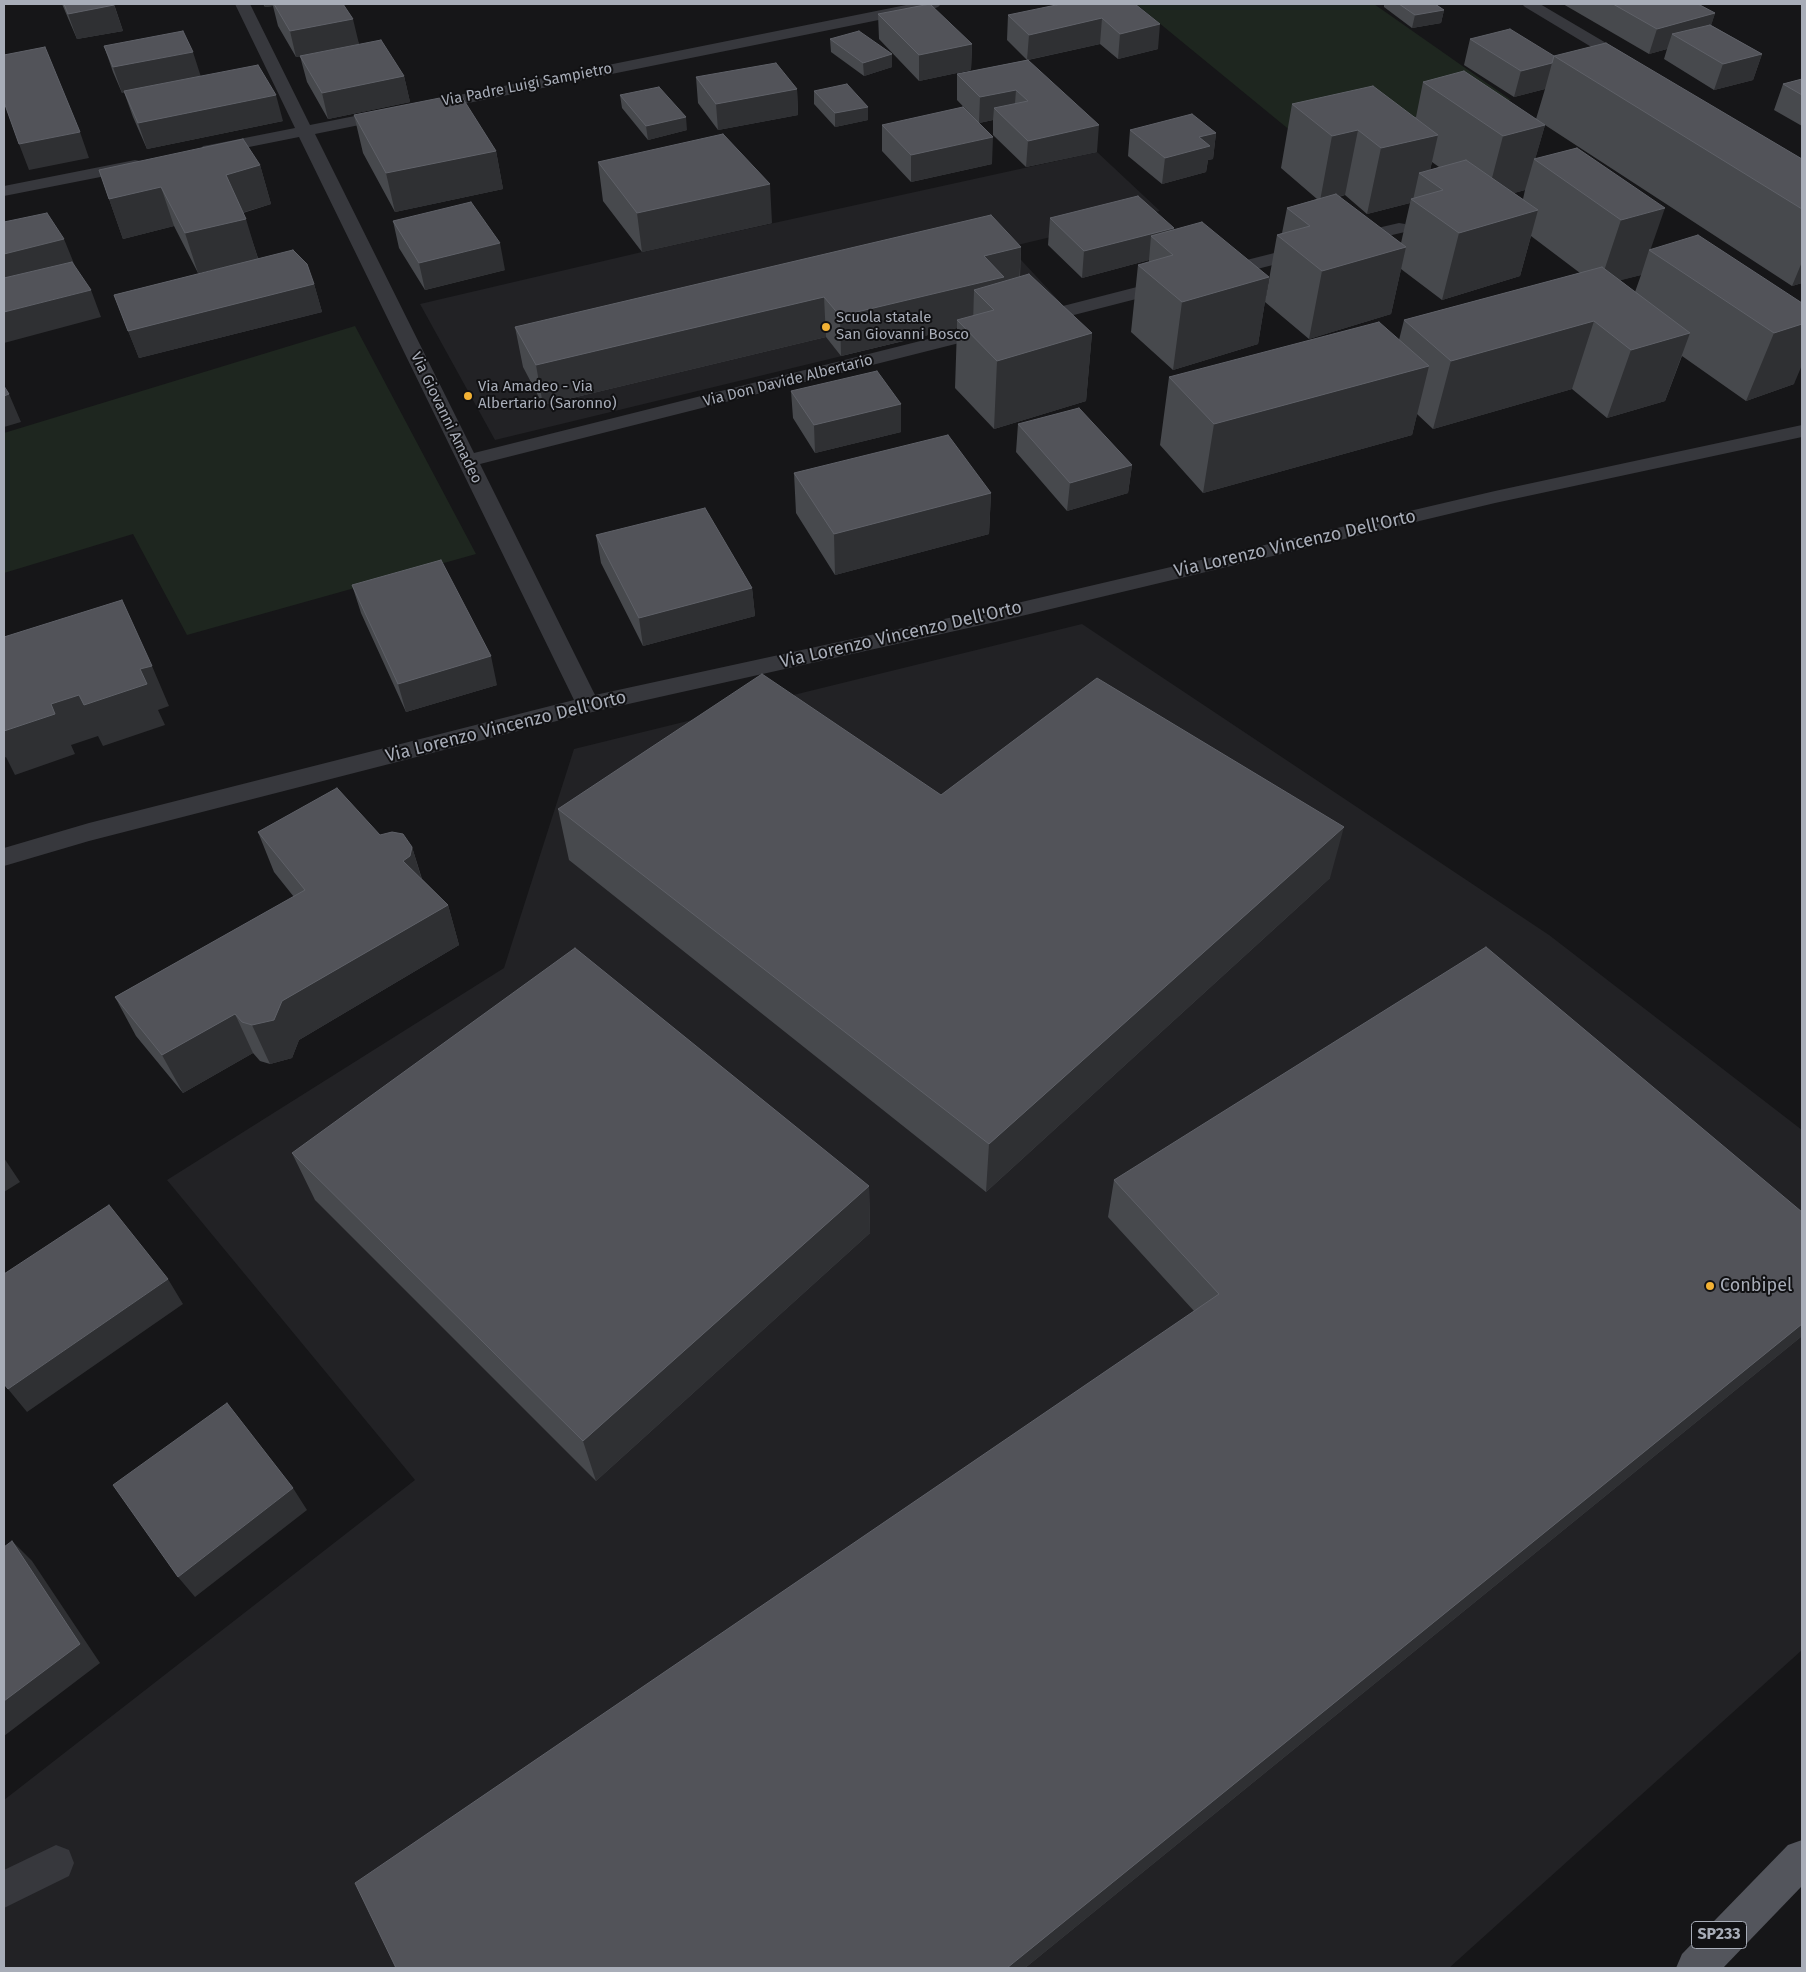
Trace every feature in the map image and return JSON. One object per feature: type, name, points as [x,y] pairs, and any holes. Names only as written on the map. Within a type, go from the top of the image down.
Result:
[{"type":"main road","name":"SP233","points":[[1696,1968],[1802,1859]]},
{"type":"main road","name":"SP233","points":[[1680,1968],[1759,1902]]},
{"type":"street","name":"Via Giovanni Amadeo","points":[[242,4],[588,705]]},
{"type":"street","name":"Via Padre Luigi Sampietro","points":[[188,154],[934,4]]},
{"type":"street","points":[[1530,4],[1640,70]]},
{"type":"street","points":[[4,191],[149,162]]},
{"type":"street","name":"Via Don Davide Albertario","points":[[467,461],[1399,228]]},
{"type":"street","name":"Via Lorenzo Vincenzo Dell'Orto","points":[[4,857],[89,832],[588,705],[1013,611],[1495,498],[1802,432]]},
{"type":"lane","points":[[4,1890],[56,1863]]},
{"type":"shaded area","points":[[1136,4],[1374,4],[1511,100],[1314,150]]},
{"type":"shaded area","points":[[1097,152],[1160,211],[1009,247],[1061,303],[495,440],[420,304],[642,252]]},
{"type":"shaded area","points":[[355,326],[476,554],[187,635],[133,534],[4,573],[4,433]]},
{"type":"shaded area","points":[[1082,624],[1549,935],[1802,1130],[1802,1650],[1449,1968],[4,1968],[4,1800],[415,1480],[167,1180],[504,968],[574,749]]},
{"type":"building","points":[[64,4],[114,4],[114,5],[68,14]]},
{"type":"building","points":[[274,4],[343,4],[353,19],[290,31]]},
{"type":"building","points":[[930,4],[972,44],[919,55],[878,14]]},
{"type":"building","points":[[1061,4],[1135,4],[1160,24],[1120,34],[1102,18],[1029,35],[1008,15]]},
{"type":"building","points":[[1399,4],[1435,4],[1444,10],[1415,15]]},
{"type":"building","points":[[1613,4],[1698,4],[1715,13],[1657,29]]},
{"type":"building","points":[[1710,25],[1762,54],[1723,64],[1672,34]]},
{"type":"building","points":[[1510,29],[1554,56],[1552,63],[1521,71],[1470,39]]},
{"type":"building","points":[[183,31],[193,52],[113,67],[104,46]]},
{"type":"building","points":[[859,31],[892,54],[863,63],[830,39]]},
{"type":"building","points":[[381,40],[404,76],[322,93],[300,56]]},
{"type":"building","points":[[1606,43],[1802,159],[1802,209],[1554,56]]},
{"type":"building","points":[[45,47],[80,132],[19,144],[4,102],[4,55]]},
{"type":"building","points":[[1028,60],[1099,125],[1028,141],[994,108],[1028,101],[1016,90],[980,97],[957,74]]},
{"type":"building","points":[[776,63],[797,89],[716,104],[696,77]]},
{"type":"building","points":[[258,65],[276,95],[138,123],[124,91]]},
{"type":"building","points":[[1464,71],[1545,125],[1503,136],[1423,82]]},
{"type":"building","points":[[1802,79],[1802,95],[1783,84]]},
{"type":"building","points":[[847,84],[868,107],[835,113],[814,91]]},
{"type":"building","points":[[1373,86],[1438,135],[1381,148],[1358,130],[1332,136],[1292,104]]},
{"type":"building","points":[[659,87],[686,117],[646,126],[620,95]]},
{"type":"building","points":[[460,94],[496,151],[386,173],[354,115]]},
{"type":"building","points":[[963,107],[993,137],[911,155],[882,125]]},
{"type":"building","points":[[1192,114],[1216,133],[1199,137],[1210,146],[1165,158],[1130,130]]},
{"type":"building","points":[[723,134],[770,184],[637,213],[598,162]]},
{"type":"building","points":[[243,139],[260,165],[226,175],[246,219],[185,233],[161,187],[109,199],[99,170]]},
{"type":"building","points":[[1577,148],[1665,208],[1621,220],[1534,159]]},
{"type":"building","points":[[1466,160],[1538,210],[1459,233],[1411,199],[1443,190],[1419,173]]},
{"type":"building","points":[[1336,194],[1406,247],[1322,271],[1277,235],[1310,226],[1287,208]]},
{"type":"building","points":[[1138,196],[1174,228],[1084,251],[1050,218]]},
{"type":"building","points":[[471,202],[500,243],[419,263],[393,221]]},
{"type":"building","points":[[47,213],[64,239],[4,254],[4,222]]},
{"type":"building","points":[[991,215],[1021,247],[984,256],[1004,277],[840,316],[824,297],[536,365],[515,327]]},
{"type":"building","points":[[1202,222],[1269,277],[1182,302],[1138,265],[1173,255],[1151,236]]},
{"type":"building","points":[[1698,235],[1802,303],[1802,324],[1774,333],[1649,250]]},
{"type":"building","points":[[293,250],[307,264],[314,284],[128,331],[114,295]]},
{"type":"building","points":[[72,262],[91,290],[4,312],[4,278]]},
{"type":"building","points":[[1602,267],[1690,333],[1631,350],[1594,321],[1451,361],[1404,320]]},
{"type":"building","points":[[1029,274],[1092,333],[997,361],[957,320],[994,310],[974,290]]},
{"type":"building","points":[[1379,322],[1429,366],[1214,424],[1169,377]]},
{"type":"building","points":[[877,371],[901,404],[814,425],[791,391]]},
{"type":"building","points":[[4,386],[9,394],[4,396]]},
{"type":"building","points":[[1079,408],[1132,465],[1070,483],[1018,424]]},
{"type":"building","points":[[948,435],[991,493],[834,534],[794,473]]},
{"type":"building","points":[[705,508],[752,588],[639,618],[596,535]]},
{"type":"building","points":[[441,560],[491,656],[398,684],[352,585]]},
{"type":"building","points":[[122,600],[152,666],[140,669],[147,684],[84,705],[79,695],[51,704],[55,714],[4,731],[4,637]]},
{"type":"building","points":[[762,674],[941,795],[1097,678],[1344,827],[989,1144],[558,809]]},
{"type":"building","points":[[337,788],[380,835],[392,832],[403,834],[412,847],[410,856],[403,861],[448,905],[282,1001],[274,1020],[252,1025],[242,1022],[235,1014],[162,1055],[115,997],[305,890],[258,832]]},
{"type":"building","points":[[1486,947],[1802,1212],[1802,1324],[1007,1968],[396,1968],[355,1883],[1219,1294],[1114,1180]]},
{"type":"building","points":[[575,948],[869,1186],[583,1441],[292,1153]]},
{"type":"building","points":[[109,1205],[168,1279],[8,1389],[4,1384],[4,1274]]},
{"type":"building","points":[[227,1403],[293,1488],[178,1577],[113,1485]]},
{"type":"building","points":[[12,1541],[80,1644],[4,1701],[4,1547]]},
{"type":"place","name":"Scuola statale San Giovanni Bosco","points":[[826,327]]},
{"type":"place","name":"Via Amadeo - Via Albertario (Saronno)","points":[[468,396]]},
{"type":"place","name":"Conbipel","points":[[1710,1286]]}]
